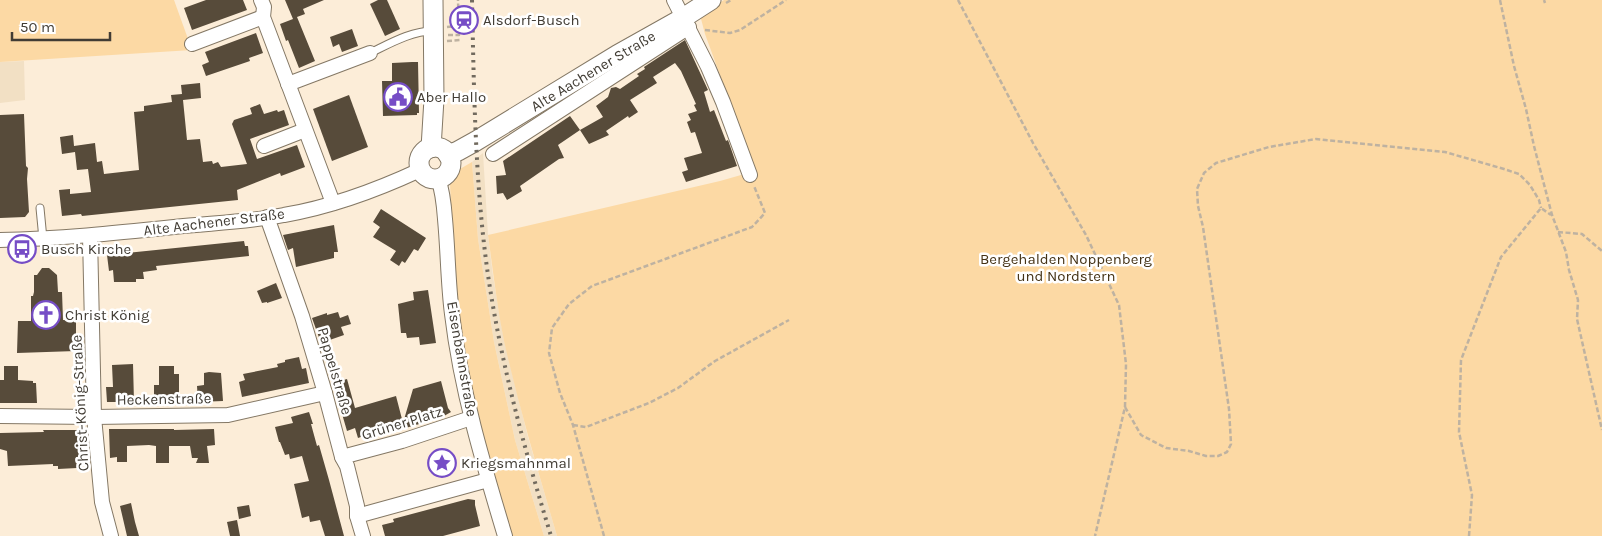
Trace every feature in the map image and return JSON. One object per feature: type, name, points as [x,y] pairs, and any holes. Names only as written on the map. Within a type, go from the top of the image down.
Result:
[{"type":"street","points":[[261,0],[264,7],[263,17],[333,203]]},
{"type":"street","points":[[433,0],[440,36],[434,107],[440,151],[450,164],[449,169],[443,176],[438,178],[428,177],[420,170],[420,156],[423,152],[440,151]]},
{"type":"street","points":[[674,0],[723,102],[750,175]]},
{"type":"street","name":"Alte Aachener Straße","points":[[493,154],[686,22],[711,0]]},
{"type":"street","points":[[192,44],[263,17]]},
{"type":"street","name":"Alte Aachener Straße","points":[[440,151],[458,151],[616,55],[686,22]]},
{"type":"street","points":[[288,84],[370,53]]},
{"type":"street","points":[[264,146],[305,130]]},
{"type":"street","name":"Alte Aachener Straße","points":[[0,240],[43,240],[90,236],[285,215],[333,203],[420,170]]},
{"type":"street","name":"Eisenbahnstraße","points":[[438,178],[442,190],[447,238],[452,313],[464,387],[488,480],[505,536]]},
{"type":"street","name":"Pappelstraße","points":[[266,218],[302,316],[342,457],[347,466],[358,506],[357,516],[363,536]]},
{"type":"street","name":"Christ-König-Straße","points":[[90,236],[94,417],[102,502],[111,536]]},
{"type":"street","name":"Heckenstraße","points":[[0,416],[228,415],[325,393]]},
{"type":"street","name":"Grüner Platz","points":[[342,457],[402,441],[472,418]]},
{"type":"street","points":[[357,516],[488,480]]},
{"type":"lane","points":[[370,53],[401,38],[426,31],[440,36]]},
{"type":"lane","points":[[40,208],[43,240]]},
{"type":"path","points":[[440,36],[459,35],[458,0]]},
{"type":"path","points":[[686,22],[710,31],[730,33],[740,30],[786,0]]},
{"type":"path","points":[[958,0],[1033,143],[1086,234],[1119,304],[1126,364],[1125,407],[1095,536]]},
{"type":"path","points":[[1500,0],[1514,66],[1552,215],[1566,252],[1578,300],[1577,319],[1602,430]]},
{"type":"path","points":[[440,36],[462,40]]},
{"type":"path","points":[[1125,407],[1141,435],[1166,448],[1189,451],[1206,456],[1218,456],[1227,452],[1231,444],[1229,409],[1197,189],[1204,173],[1216,163],[1269,147],[1316,139],[1445,152],[1519,174],[1530,185],[1539,200],[1541,208],[1552,215]]},
{"type":"path","points":[[604,536],[573,424],[560,393],[549,354],[552,328],[569,304],[592,286],[752,227],[765,213],[750,175]]},
{"type":"path","points":[[1469,536],[1472,495],[1459,432],[1460,360],[1501,257],[1541,208]]},
{"type":"path","points":[[1558,232],[1582,234],[1602,251]]},
{"type":"path","points":[[573,424],[586,427],[649,404],[678,388],[716,361],[789,320]]},
{"type":"shaded area","points":[[24,61],[25,100],[0,103],[0,62]]},
{"type":"shaded area","points":[[483,153],[488,235],[504,340],[528,437],[557,536],[544,536],[515,440],[494,342],[478,239],[472,162]]},
{"type":"green space","points":[[0,0],[174,0],[192,50],[0,62]]},
{"type":"green space","name":"Bergehalden Noppenberg und Nordstern","points":[[724,0],[1602,0],[1602,536],[557,536],[522,415],[504,341],[488,235],[720,181],[755,171],[705,34],[700,15]]},
{"type":"green space","points":[[472,162],[478,239],[494,342],[515,440],[544,536],[512,536],[493,479],[470,382],[455,290],[450,184],[453,173]]},
{"type":"building","points":[[206,0],[243,0],[247,10],[192,30],[184,8]]},
{"type":"building","points":[[285,0],[324,0],[303,9],[305,14],[297,17],[315,61],[299,68],[280,24],[293,19]]},
{"type":"building","points":[[378,0],[387,0],[400,29],[385,36],[370,4]]},
{"type":"building","points":[[352,29],[358,46],[342,52],[339,44],[333,47],[330,37]]},
{"type":"building","points":[[256,33],[263,53],[249,58],[250,61],[206,76],[202,65],[209,62],[205,52]]},
{"type":"building","points":[[685,40],[708,90],[704,92],[710,112],[714,110],[726,141],[728,140],[737,166],[686,182],[682,172],[688,170],[684,158],[702,153],[695,132],[691,133],[687,122],[691,120],[688,114],[697,111],[694,105],[696,104],[681,71],[675,63],[653,77],[657,83],[630,100],[638,112],[629,118],[628,116],[606,131],[609,135],[589,144],[580,130],[603,117],[596,106],[608,97],[611,88],[616,87],[620,89],[639,76],[637,74],[645,69],[644,67]]},
{"type":"building","name":"Aber Hallo","points":[[418,62],[419,113],[417,115],[383,116],[382,81],[392,81],[392,63]]},
{"type":"building","points":[[200,83],[201,98],[183,100],[187,140],[200,139],[203,162],[212,161],[213,164],[218,162],[221,167],[247,164],[232,124],[234,120],[252,114],[250,108],[260,104],[264,114],[284,110],[289,125],[250,139],[257,159],[297,145],[305,167],[281,176],[280,173],[237,190],[238,200],[82,216],[81,214],[62,216],[59,190],[70,189],[70,194],[91,192],[88,169],[77,170],[75,152],[62,154],[60,137],[73,135],[74,146],[95,143],[97,162],[102,161],[104,174],[139,170],[134,112],[144,111],[144,106],[172,102],[171,95],[182,94],[181,85]]},
{"type":"building","points":[[349,95],[368,147],[332,161],[313,109]]},
{"type":"building","points":[[24,114],[29,212],[25,217],[0,218],[0,115]]},
{"type":"building","points":[[570,116],[580,130],[558,145],[564,158],[559,159],[520,186],[522,191],[507,200],[503,193],[497,194],[496,176],[506,175],[503,161]]},
{"type":"building","points":[[381,209],[426,238],[418,251],[414,249],[405,263],[402,261],[399,266],[390,260],[396,251],[373,237],[380,227],[373,222]]},
{"type":"building","points":[[334,225],[338,252],[334,252],[334,258],[296,267],[293,248],[288,250],[283,235]]},
{"type":"building","points":[[244,241],[245,246],[248,246],[249,256],[156,266],[157,270],[143,272],[144,279],[136,279],[136,282],[114,282],[113,270],[109,271],[107,255]]},
{"type":"building","name":"Christ König","points":[[42,268],[49,268],[57,275],[58,292],[62,292],[63,320],[76,320],[76,351],[17,353],[18,321],[31,321],[31,296],[33,296],[34,292],[34,275],[37,275]]},
{"type":"building","points":[[276,283],[282,298],[262,303],[257,291]]},
{"type":"building","points":[[428,290],[436,343],[420,345],[419,337],[407,338],[406,333],[401,333],[398,304],[414,300],[413,292]]},
{"type":"building","points":[[338,312],[340,318],[348,315],[351,324],[341,327],[344,335],[321,343],[312,318]]},
{"type":"building","points":[[299,357],[302,369],[306,368],[309,383],[242,397],[239,382],[245,380],[243,374],[278,367],[277,364],[285,362],[285,360]]},
{"type":"building","points":[[133,364],[134,402],[107,402],[106,387],[113,387],[112,365]]},
{"type":"building","points":[[4,366],[18,366],[18,380],[36,383],[37,403],[0,403],[0,380],[4,380]]},
{"type":"building","points":[[159,366],[174,366],[174,374],[179,374],[179,402],[154,402],[154,385],[159,385]]},
{"type":"building","points":[[204,373],[221,373],[223,401],[198,402],[197,386],[204,385]]},
{"type":"building","points":[[347,379],[355,408],[396,396],[403,423],[413,389],[441,381],[448,408],[451,412],[413,426],[370,437],[369,434],[358,438],[355,428],[347,431],[333,383]]},
{"type":"building","points":[[309,412],[317,446],[319,445],[344,536],[325,536],[320,520],[310,522],[309,516],[302,518],[294,484],[309,481],[302,456],[290,459],[289,454],[285,455],[279,442],[275,427],[293,423],[291,417]]},
{"type":"building","points":[[109,429],[214,429],[215,445],[207,446],[209,463],[196,463],[198,458],[192,458],[190,446],[169,446],[169,463],[156,463],[156,446],[149,445],[127,446],[127,462],[117,462],[117,457],[110,458]]},
{"type":"building","points":[[43,430],[82,430],[82,451],[79,452],[79,457],[76,457],[77,468],[58,469],[58,466],[53,466],[53,464],[8,466],[7,451],[0,449],[0,433],[44,432]]},
{"type":"building","points":[[468,499],[475,500],[480,526],[443,536],[385,536],[382,525],[394,522],[393,519]]},
{"type":"building","points":[[131,503],[139,536],[127,536],[120,506]]},
{"type":"building","points":[[249,505],[251,516],[239,519],[237,507]]},
{"type":"building","points":[[237,520],[240,536],[230,536],[227,522]]},
{"type":"railway","points":[[472,0],[480,207],[488,275],[493,308],[515,407],[551,536]]},
{"type":"place","name":"Alsdorf-Busch","points":[[464,20]]},
{"type":"place","name":"Aber Hallo","points":[[398,97]]},
{"type":"place","name":"Busch Kirche","points":[[22,249]]},
{"type":"place","name":"Christ König","points":[[46,315]]},
{"type":"place","name":"Kriegsmahnmal","points":[[442,463]]}]
